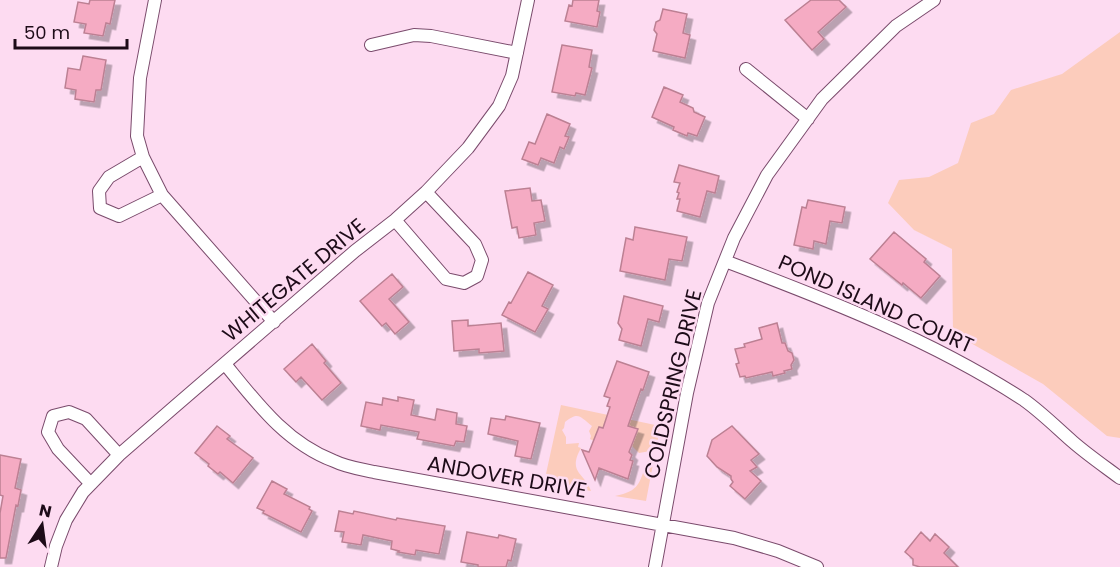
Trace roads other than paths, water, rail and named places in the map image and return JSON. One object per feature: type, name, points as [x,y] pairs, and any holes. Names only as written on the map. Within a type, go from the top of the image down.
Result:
[{"type":"street","points":[[155,0],[140,78],[137,136],[142,157],[162,195],[274,322]]},
{"type":"street","name":"WHITEGATE DRIVE","points":[[51,567],[66,520],[83,492],[119,455],[355,251],[395,220],[426,192],[468,148],[499,106],[512,76],[528,0]]},
{"type":"street","name":"COLDSPRING DRIVE","points":[[655,567],[687,393],[708,303],[734,238],[767,175],[822,99],[896,26],[934,0]]},
{"type":"street","points":[[371,45],[414,35],[431,36],[517,53]]},
{"type":"street","points":[[746,69],[808,119]]},
{"type":"street","points":[[142,157],[109,177],[99,191],[100,208],[119,216],[162,195]]},
{"type":"street","points":[[395,220],[446,279],[464,283],[477,276],[482,260],[475,244],[426,192]]},
{"type":"street","name":"POND ISLAND COURT","points":[[725,261],[901,332],[957,360],[1026,402],[1075,444],[1120,478]]},
{"type":"street","name":"ANDOVER DRIVE","points":[[225,364],[260,408],[289,436],[334,462],[374,472],[745,542],[778,551],[817,567]]},
{"type":"street","points":[[91,484],[58,449],[48,432],[53,416],[69,411],[86,419],[119,455]]}]
